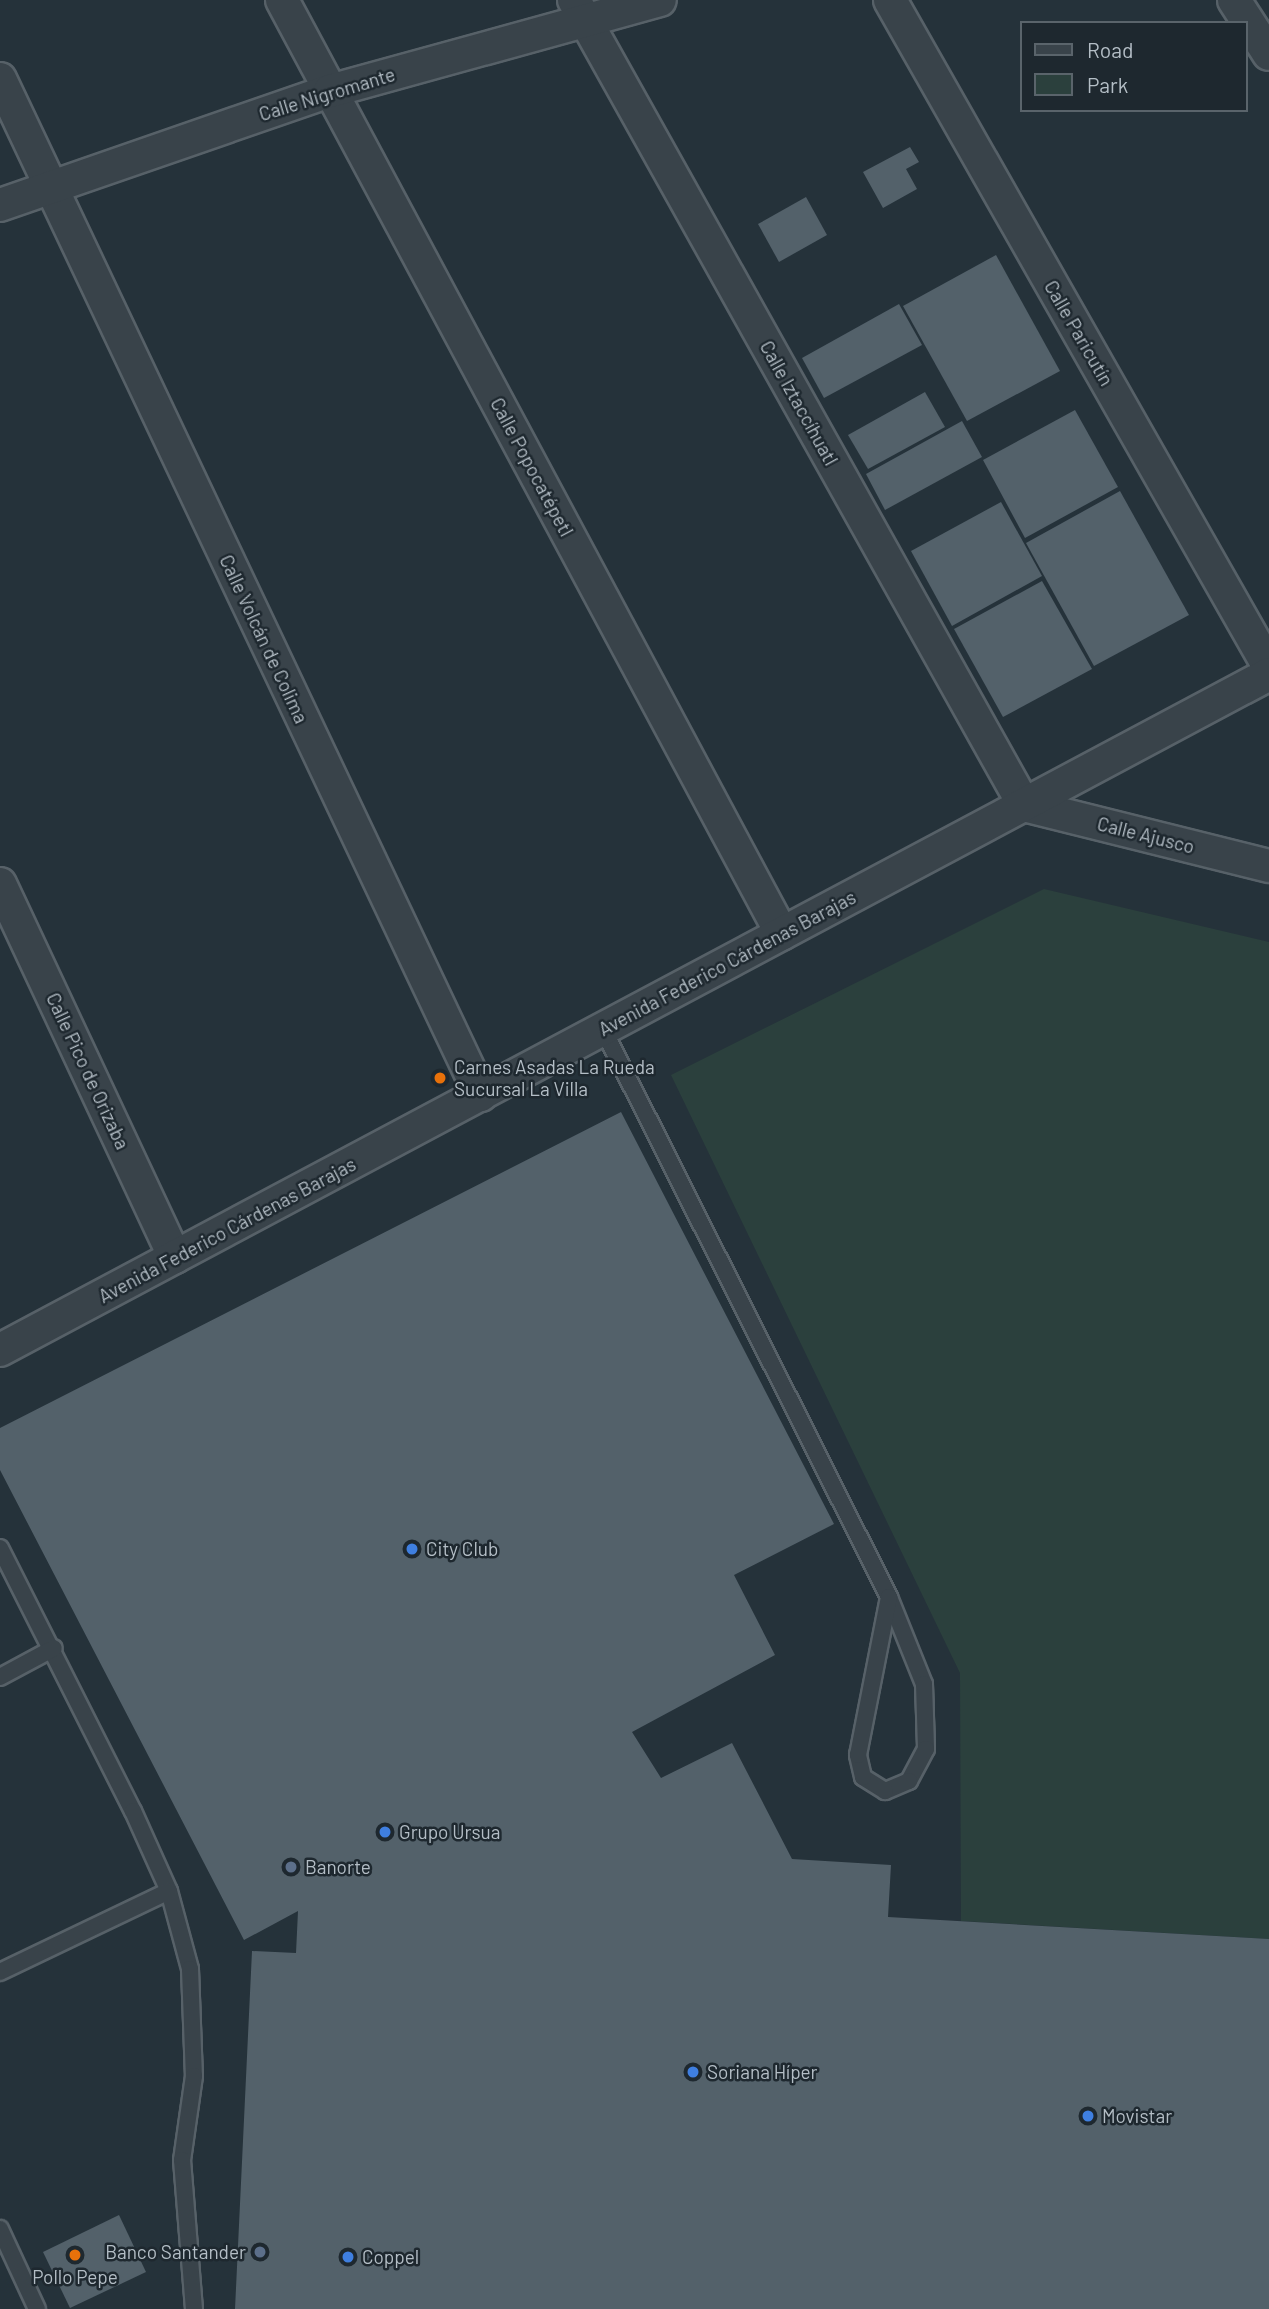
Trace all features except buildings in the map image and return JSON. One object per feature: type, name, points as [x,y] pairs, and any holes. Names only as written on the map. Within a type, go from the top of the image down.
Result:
[{"type":"street","name":"Calle Popocatépetl","points":[[282,0],[782,934]]},
{"type":"street","name":"Calle Nigromante","points":[[0,205],[48,184],[579,10],[660,0]]},
{"type":"street","name":"Calle Paricutín","points":[[890,0],[1269,667]]},
{"type":"street","points":[[1234,0],[1248,21]]},
{"type":"street","name":"Calle Iztaccíhuatl","points":[[579,10],[1024,805]]},
{"type":"street","points":[[1248,22],[1269,54]]},
{"type":"street","name":"Calle Volcán de Colima","points":[[0,79],[481,1094]]},
{"type":"street","name":"Avenida Federico Cárdenas Barajas","points":[[0,1350],[1269,674]]},
{"type":"street","name":"Calle Ajusco","points":[[1024,805],[1269,866]]},
{"type":"street","name":"Calle Pico de Orizaba","points":[[0,884],[175,1257]]},
{"type":"lane","points":[[603,1029],[889,1597],[924,1684],[926,1749],[909,1781],[885,1791],[863,1777],[858,1755],[889,1597]]},
{"type":"lane","points":[[0,1548],[54,1648],[169,1891],[190,1969],[194,2076],[182,2161],[194,2309]]},
{"type":"lane","points":[[0,1677],[54,1648]]},
{"type":"lane","points":[[0,1972],[169,1891]]},
{"type":"lane","points":[[0,2229],[37,2309]]},
{"type":"green space","points":[[1044,889],[1269,942],[1269,1939],[961,1921],[960,1673],[671,1075]]},
{"type":"place","name":"Carnes Asadas La Rueda Sucursal La Villa","points":[[440,1078]]},
{"type":"place","name":"City Club","points":[[412,1549]]},
{"type":"place","name":"Grupo Ursua","points":[[385,1832]]},
{"type":"place","name":"Banorte","points":[[291,1867]]},
{"type":"place","name":"Soriana Híper","points":[[693,2072]]},
{"type":"place","name":"Movistar","points":[[1088,2116]]},
{"type":"place","name":"Banco Santander","points":[[260,2252]]},
{"type":"place","name":"Pollo Pepe","points":[[75,2255]]},
{"type":"place","name":"Coppel","points":[[348,2257]]}]
